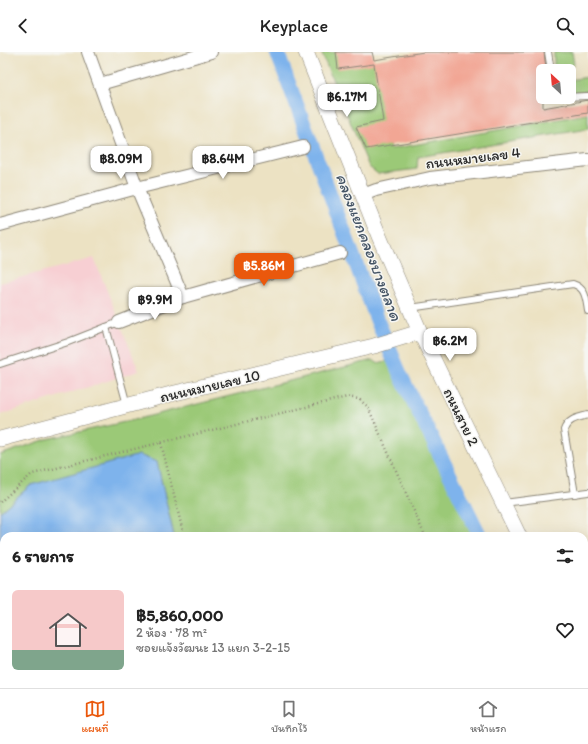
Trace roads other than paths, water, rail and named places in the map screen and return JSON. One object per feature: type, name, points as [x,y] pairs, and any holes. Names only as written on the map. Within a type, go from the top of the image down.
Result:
[{"type":"street","points":[[88,52],[137,188],[183,297]]},
{"type":"street","points":[[100,84],[211,52]]},
{"type":"street","name":"ถนนสาย 2","points":[[306,52],[420,332],[518,532]]},
{"type":"street","points":[[0,225],[137,188],[303,147]]},
{"type":"street","name":"ถนนหมายเลข 4","points":[[363,195],[382,188],[430,178],[588,160]]},
{"type":"street","points":[[119,322],[183,297],[340,253]]},
{"type":"street","name":"ถนนหมายเลข 10","points":[[0,439],[127,406],[374,346],[420,332]]},
{"type":"lane","points":[[548,52],[550,64]]},
{"type":"lane","points":[[576,96],[588,96]]},
{"type":"lane","points":[[410,308],[573,284],[580,286],[585,293],[588,311]]},
{"type":"lane","points":[[0,364],[68,342],[119,322]]},
{"type":"lane","points":[[106,327],[127,406]]},
{"type":"lane","points":[[575,494],[564,430],[571,419],[588,415]]},
{"type":"lane","points":[[504,503],[588,492]]},
{"type":"water","points":[[139,455],[157,462],[173,532],[0,532],[0,512],[31,485]]},
{"type":"waterway","name":"คลองแยกคลองบางตลาด","points":[[277,52],[377,320],[400,374],[478,532]]}]
